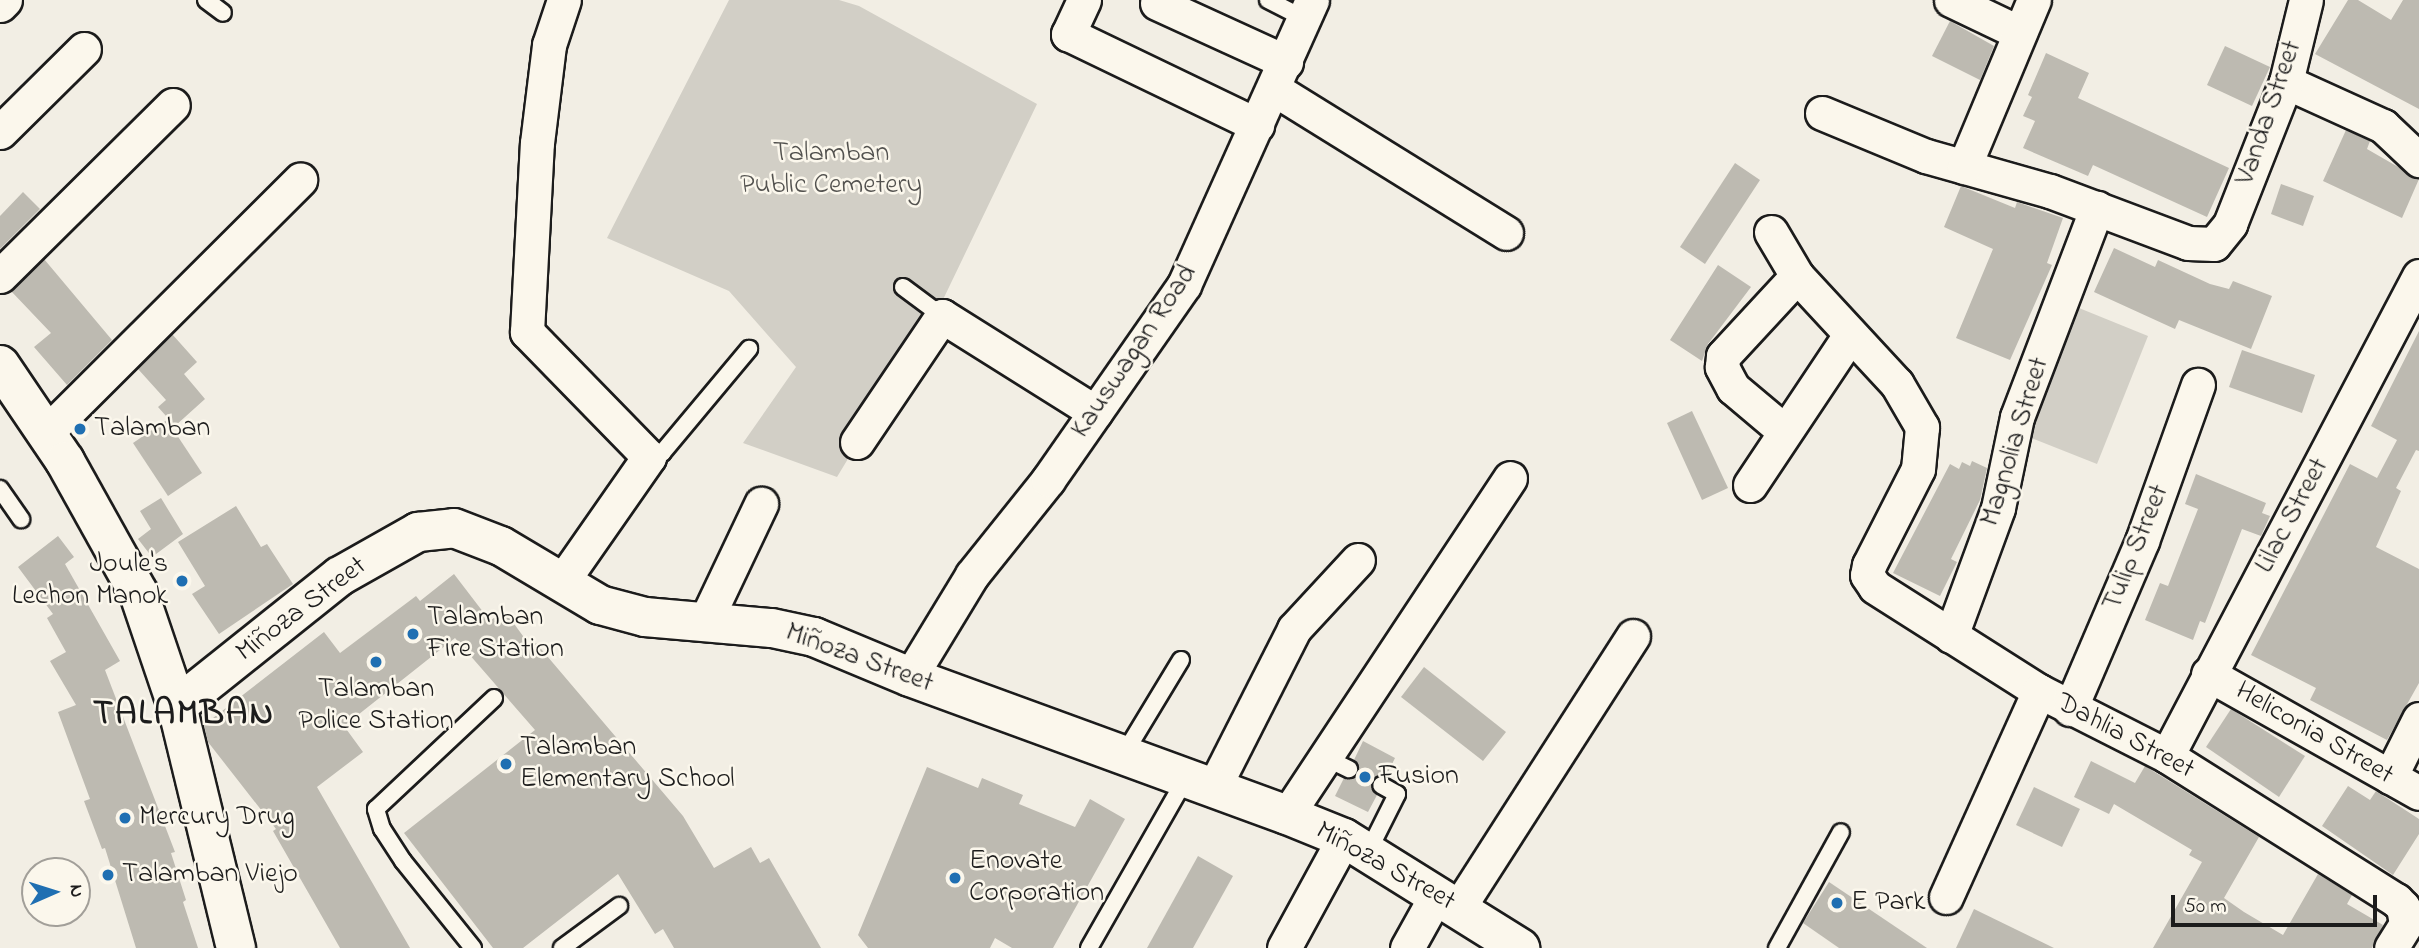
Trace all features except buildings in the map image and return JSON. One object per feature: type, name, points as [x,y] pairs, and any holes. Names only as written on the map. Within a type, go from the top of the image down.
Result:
[{"type":"main road","points":[[6,385],[46,433],[139,594],[177,706],[236,948]]},
{"type":"main road","name":"Miñoza Street","points":[[177,706],[340,576],[418,532],[454,528],[502,546],[600,605],[645,617],[814,637],[910,677],[1287,815],[1356,846],[1448,900],[1521,948]]},
{"type":"street","points":[[0,5],[5,0]]},
{"type":"street","points":[[561,583],[649,457],[532,342],[524,318],[549,45],[564,0]]},
{"type":"street","points":[[1084,0],[1068,34],[1257,125]]},
{"type":"street","points":[[1951,0],[2020,33]]},
{"type":"street","points":[[1964,167],[2034,0]]},
{"type":"street","name":"Vanda Street","points":[[2097,208],[2196,244],[2214,244],[2230,224],[2286,82],[2306,0]]},
{"type":"street","points":[[1157,3],[1280,75],[1506,233]]},
{"type":"street","name":"Kauswagan Road","points":[[910,677],[972,575],[1095,412],[1184,285],[1308,9]]},
{"type":"street","points":[[0,132],[84,48]]},
{"type":"street","points":[[2286,82],[2383,126],[2419,160]]},
{"type":"street","points":[[0,276],[173,105]]},
{"type":"street","points":[[1822,113],[1964,167],[2097,208]]},
{"type":"street","points":[[46,433],[300,180]]},
{"type":"street","name":"Magnolia Street","points":[[1951,636],[1998,508],[2017,416],[2097,208]]},
{"type":"street","points":[[1750,485],[1783,430],[1850,335],[1797,276],[1771,233]]},
{"type":"street","points":[[1783,430],[1733,388],[1722,368],[1723,356],[1797,276]]},
{"type":"street","name":"Lilac Street","points":[[2167,756],[2419,276]]},
{"type":"street","points":[[857,442],[942,316],[1095,412]]},
{"type":"street","name":"Dahlia Street","points":[[1850,335],[1904,394],[1922,426],[1924,441],[1918,468],[1869,565],[1867,575],[1875,587],[2070,709],[2167,756],[2396,900],[2403,908],[2406,924],[2391,948]]},
{"type":"street","name":"Tulip Street","points":[[2070,709],[2143,541],[2198,385]]},
{"type":"street","points":[[1287,815],[1336,763],[1510,478]]},
{"type":"street","points":[[705,622],[761,504]]},
{"type":"street","points":[[1200,783],[1294,629],[1357,560]]},
{"type":"street","points":[[1407,948],[1448,900],[1633,636]]},
{"type":"street","name":"Heliconia Street","points":[[2208,674],[2419,793]]},
{"type":"street","points":[[1946,897],[2039,691]]},
{"type":"street","points":[[2390,777],[2419,719]]},
{"type":"street","points":[[1284,948],[1356,846]]},
{"type":"lane","points":[[206,0],[223,13]]},
{"type":"lane","points":[[1268,0],[1308,9]]},
{"type":"lane","points":[[903,287],[942,316]]},
{"type":"lane","points":[[649,457],[663,453],[749,349]]},
{"type":"lane","points":[[0,489],[21,519]]},
{"type":"lane","points":[[1124,754],[1181,660]]},
{"type":"lane","points":[[473,948],[403,861],[382,829],[376,809],[494,698]]},
{"type":"lane","points":[[1089,948],[1200,783]]},
{"type":"lane","points":[[1356,846],[1397,794],[1381,786]]},
{"type":"lane","points":[[1777,948],[1841,832]]},
{"type":"lane","points":[[562,948],[619,906]]},
{"type":"green space","name":"Talamban Public Cemetery","points":[[729,0],[839,0],[859,6],[1037,104],[938,310],[837,477],[743,443],[796,367],[729,291],[607,238]]},
{"type":"green space","points":[[2079,308],[2148,336],[2097,464],[2029,437]]},
{"type":"place","name":"Talamban","points":[[80,429]]},
{"type":"place","name":"Joule's Lechon Manok","points":[[182,581]]},
{"type":"place","name":"Talamban Fire Station","points":[[413,634]]},
{"type":"place","name":"Talamban Police Station","points":[[376,662]]},
{"type":"place","name":"Talamban Elementary School","points":[[506,764]]},
{"type":"place","name":"Fusion","points":[[1365,777]]},
{"type":"place","name":"Mercury Drug","points":[[125,818]]},
{"type":"place","name":"Talamban Viejo","points":[[108,875]]},
{"type":"place","name":"Enovate Corporation","points":[[955,878]]},
{"type":"place","name":"E Park","points":[[1837,903]]},
{"type":"district","name":"TALAMBAN","points":[[184,715]]}]
